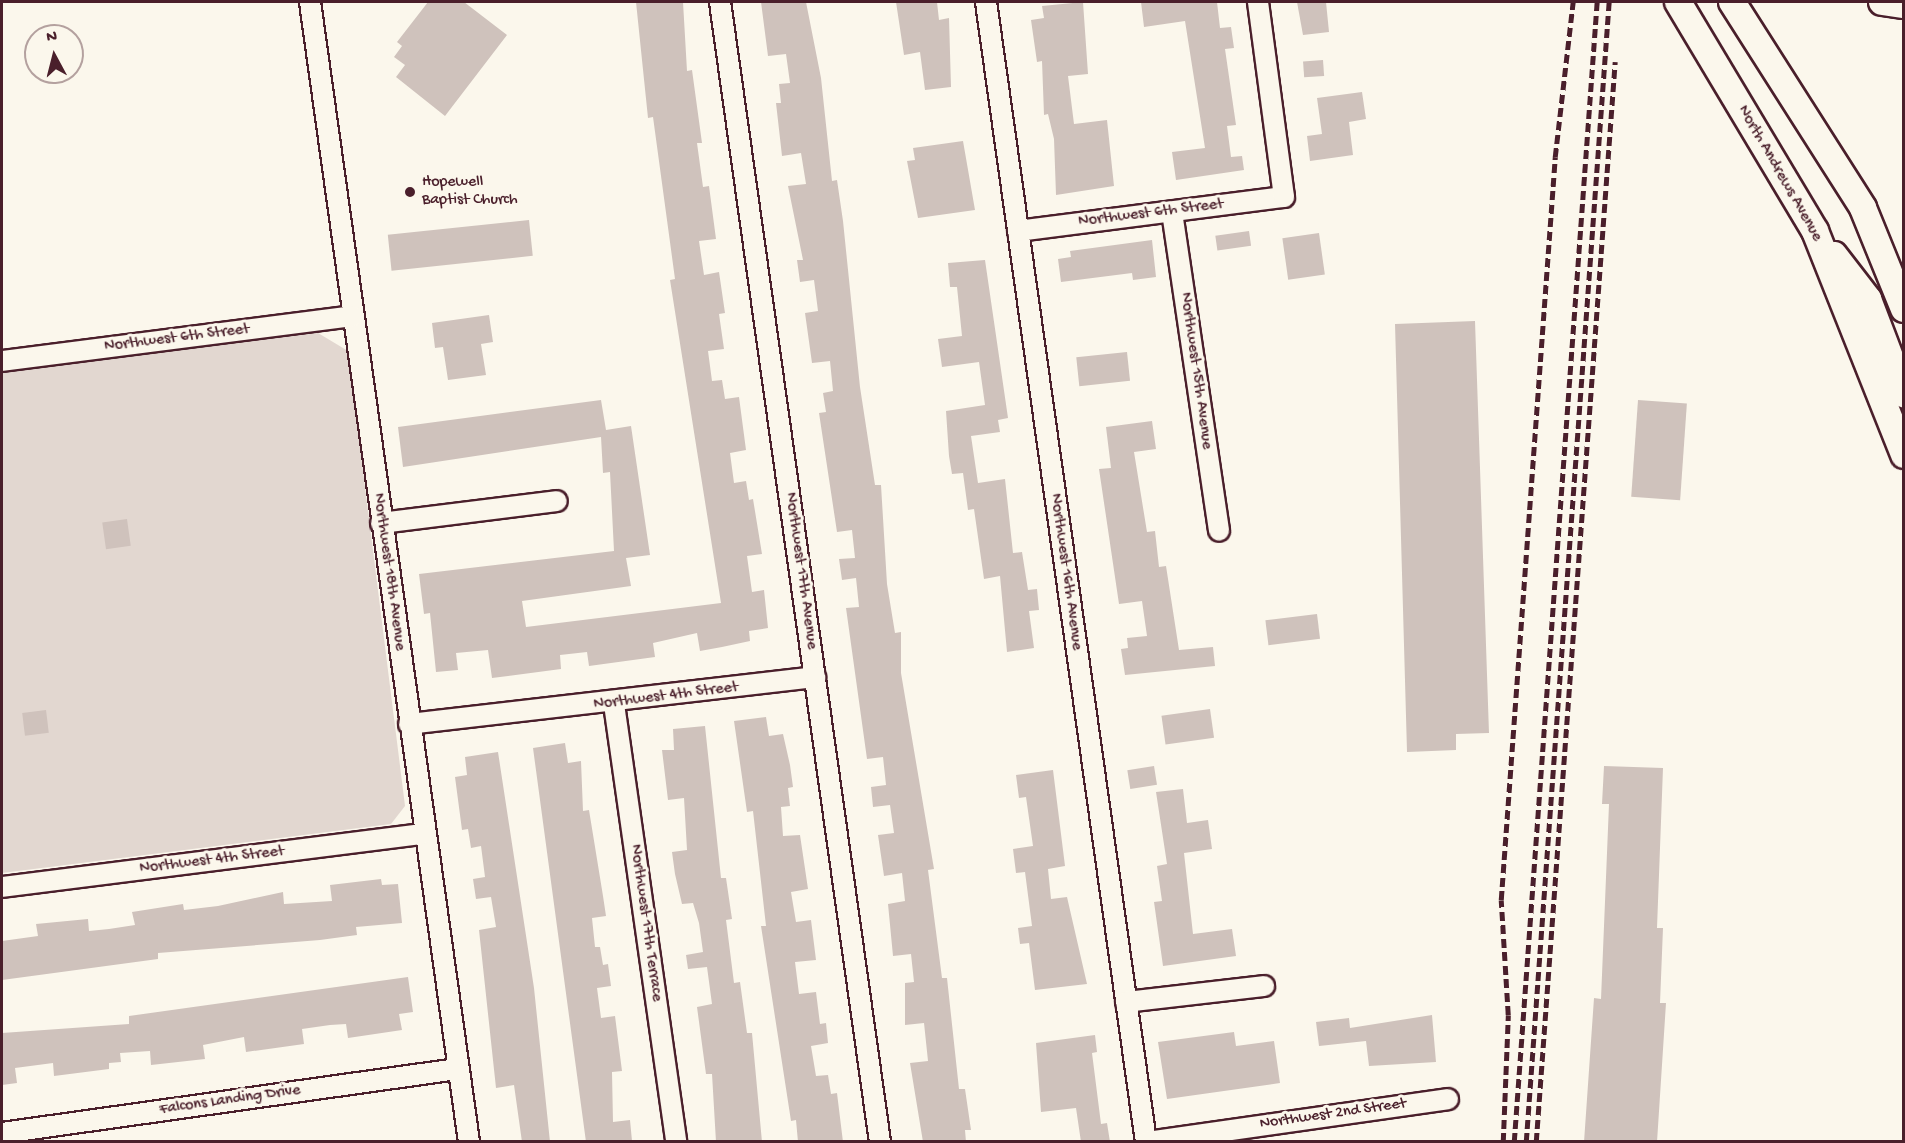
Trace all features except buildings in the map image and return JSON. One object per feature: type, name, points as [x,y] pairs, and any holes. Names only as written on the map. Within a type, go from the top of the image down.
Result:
[{"type":"main road","name":"North Andrews Avenue","points":[[1678,2],[1815,231],[1904,454]]},
{"type":"main road","points":[[1882,2],[1904,4]]},
{"type":"main road","points":[[1738,12],[1863,208],[1904,309]]},
{"type":"main road","points":[[1815,231],[1868,299],[1904,394]]},
{"type":"street","name":"Northwest 18th Avenue","points":[[310,2],[423,834],[469,1142]]},
{"type":"street","name":"Northwest 17th Avenue","points":[[720,2],[880,1142]]},
{"type":"street","name":"Northwest 16th Avenue","points":[[986,2],[1146,1142]]},
{"type":"street","name":"Northwest 6th Street","points":[[1018,231],[1284,197],[1258,2]]},
{"type":"street","name":"Northwest 15th Avenue","points":[[1172,212],[1218,531]]},
{"type":"street","name":"Northwest 6th Street","points":[[2,362],[352,316]]},
{"type":"street","points":[[381,523],[557,501]]},
{"type":"street","name":"Northwest 4th Street","points":[[409,724],[614,704],[815,677]]},
{"type":"street","name":"Northwest 17th Terrace","points":[[614,704],[676,1142]]},
{"type":"street","name":"Northwest 4th Street","points":[[2,887],[423,834]]},
{"type":"street","points":[[1126,1002],[1264,986]]},
{"type":"street","name":"Falcons Landing Drive","points":[[2,1133],[459,1069]]},
{"type":"street","name":"Northwest 2nd Street","points":[[1146,1142],[1448,1099]]},
{"type":"shaded area","points":[[318,333],[348,351],[405,806],[391,824],[2,873],[2,373]]},
{"type":"railway","points":[[1503,1142],[1508,1015],[1501,900],[1555,157],[1573,2]]},
{"type":"railway","points":[[1514,1142],[1597,2]]},
{"type":"railway","points":[[1526,1142],[1609,2]]},
{"type":"railway","points":[[1536,1142],[1615,62]]},
{"type":"place","name":"Hopewell Baptist Church","points":[[410,192]]}]
